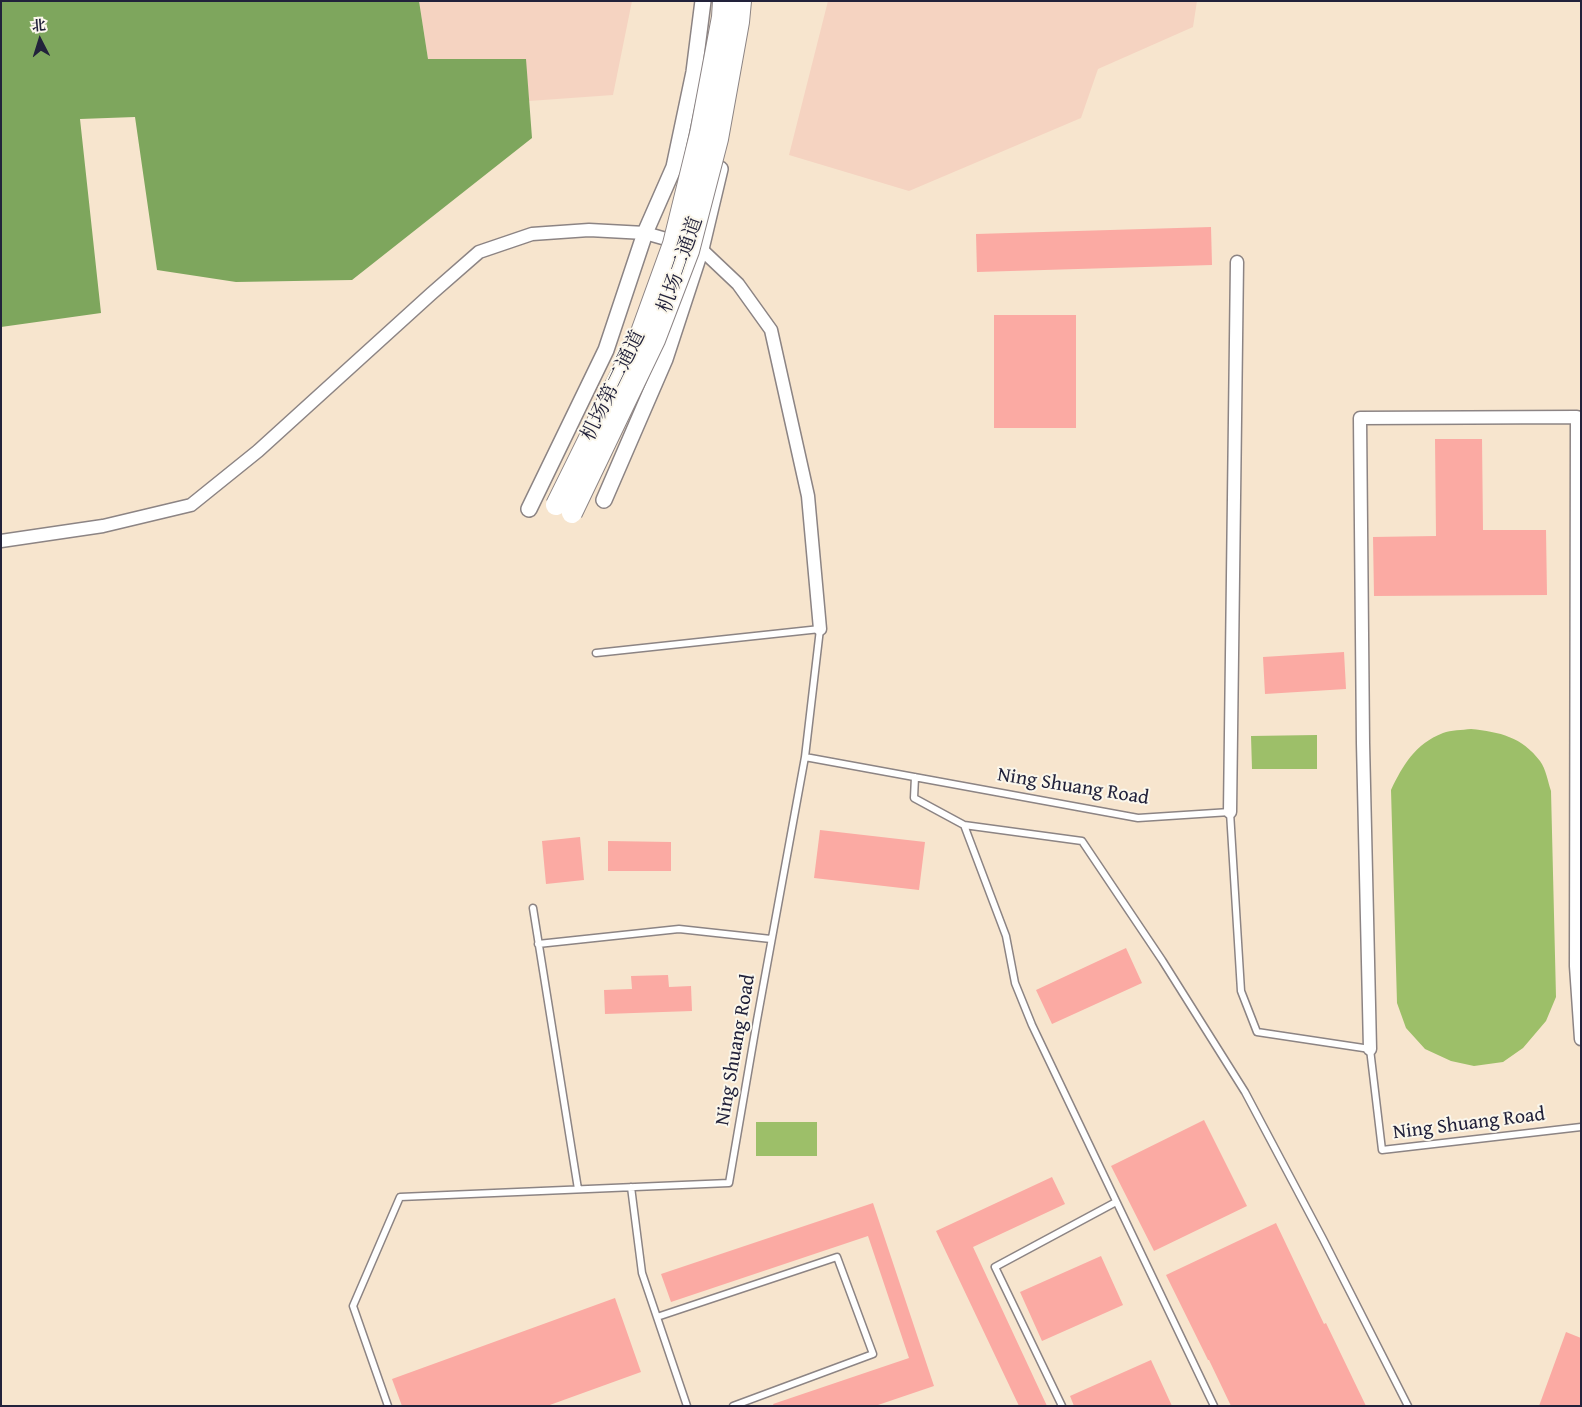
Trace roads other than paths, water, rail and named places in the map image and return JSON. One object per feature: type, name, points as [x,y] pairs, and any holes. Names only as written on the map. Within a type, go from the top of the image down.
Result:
[{"type":"highway","name":"机场第二通道","points":[[564,509],[640,335],[673,244],[700,134],[723,1]]},
{"type":"highway","name":"机场二通道","points":[[564,509],[655,340],[690,251],[718,139],[741,1]]},
{"type":"street","points":[[529,510],[606,350],[645,233],[674,167],[694,72],[704,1]]},
{"type":"street","points":[[604,500],[665,359],[701,249],[719,173],[747,1]]},
{"type":"street","points":[[1,542],[103,526],[190,505],[258,451],[479,252],[532,234],[589,230],[645,233],[701,249],[738,284],[770,330],[808,496],[820,629]]},
{"type":"street","points":[[1230,812],[1237,262]]},
{"type":"street","points":[[1370,1048],[1360,418],[1577,417],[1576,966],[1581,1039]]},
{"type":"lane","points":[[596,653],[820,629],[804,757]]},
{"type":"lane","name":"Ning Shuang Road","points":[[388,1406],[353,1306],[400,1197],[729,1183],[804,757],[1138,818],[1230,812]]},
{"type":"lane","points":[[916,777],[914,798],[964,825],[1082,840],[1162,960],[1245,1092],[1323,1238],[1408,1406]]},
{"type":"lane","points":[[1230,812],[1241,991],[1257,1032],[1370,1048]]},
{"type":"lane","points":[[964,825],[1006,936],[1015,982],[1032,1025],[1214,1406]]},
{"type":"lane","points":[[533,908],[578,1189]]},
{"type":"lane","points":[[538,944],[679,929],[771,939]]},
{"type":"lane","name":"Ning Shuang Road","points":[[1370,1048],[1382,1150],[1581,1127]]},
{"type":"lane","points":[[631,1187],[642,1273],[687,1406]]},
{"type":"lane","points":[[1062,1406],[995,1267],[1116,1202]]},
{"type":"lane","points":[[657,1317],[837,1257],[873,1354],[733,1406]]}]
